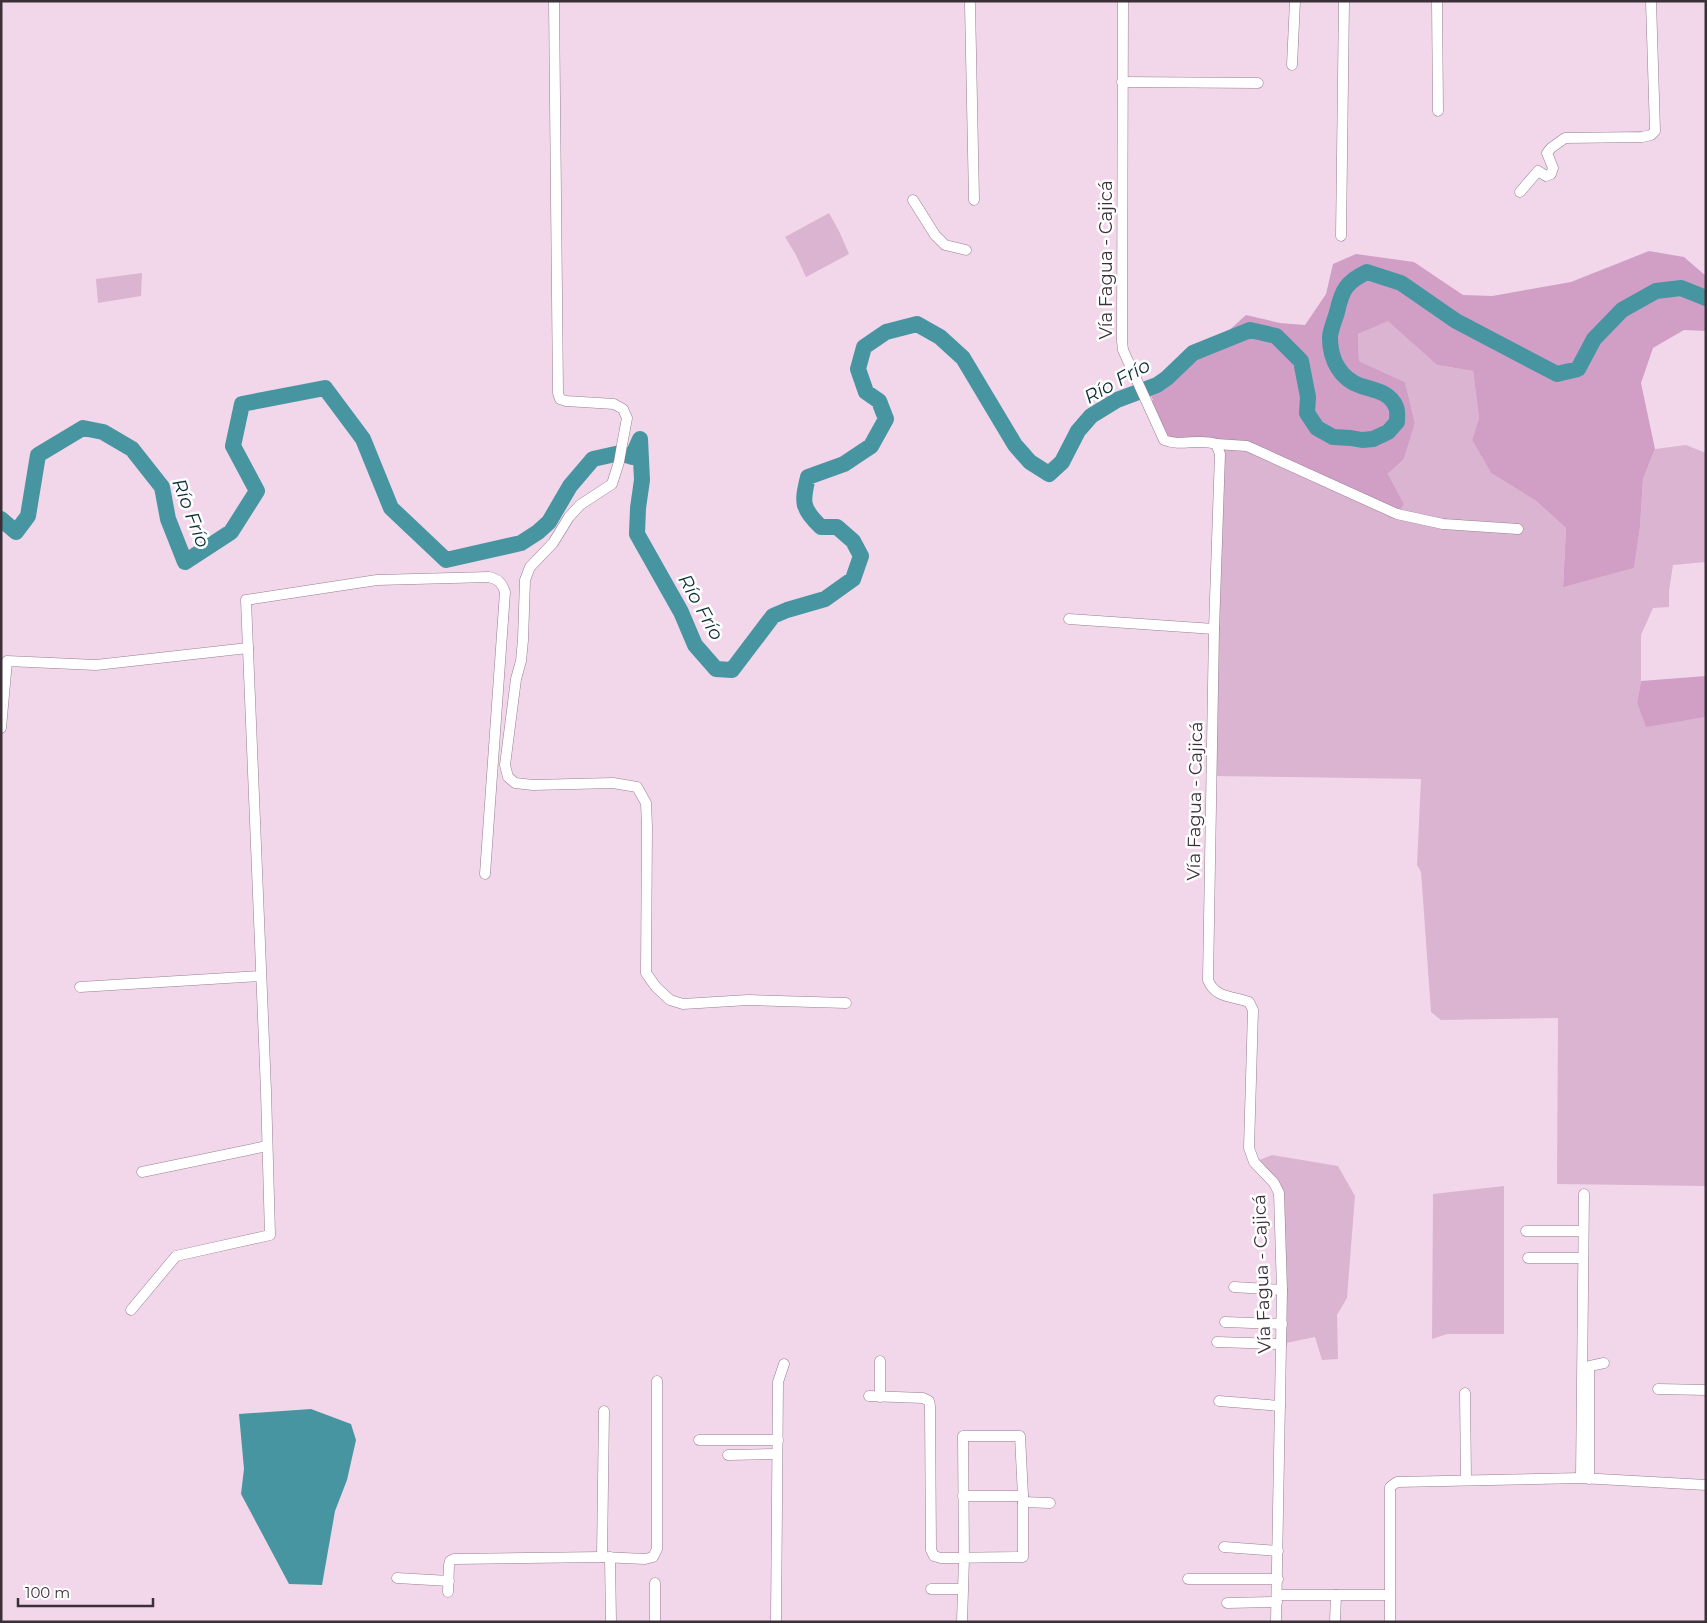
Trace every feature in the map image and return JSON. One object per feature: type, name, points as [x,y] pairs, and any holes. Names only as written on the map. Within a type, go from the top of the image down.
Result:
[{"type":"street","points":[[554,1],[555,170],[560,399],[614,404],[623,409],[627,418],[619,462],[612,484],[580,505],[569,517],[553,543],[530,567],[524,580],[524,640],[516,679],[505,766],[508,777],[515,783],[533,785],[613,782],[637,787],[646,804],[646,973],[656,988],[670,1000],[683,1004],[748,1000],[846,1003]]},
{"type":"street","name":"Vía Fagua - Cajicá","points":[[1123,1],[1123,350],[1164,440],[1171,443],[1209,442],[1216,444],[1220,454],[1214,628],[1208,980],[1212,989],[1222,995],[1249,1002],[1253,1010],[1249,1148],[1254,1162],[1274,1183],[1279,1193],[1282,1324],[1276,1622]]},
{"type":"street","points":[[1292,65],[1295,1]]},
{"type":"street","points":[[1341,236],[1344,1]]},
{"type":"street","points":[[1437,1],[1438,111]]},
{"type":"street","points":[[1520,192],[1538,171],[1546,176],[1551,174],[1553,168],[1548,153],[1551,148],[1565,138],[1642,137],[1651,135],[1655,131],[1651,1]]},
{"type":"street","points":[[970,4],[974,200]]},
{"type":"street","points":[[1122,82],[1258,83]]},
{"type":"street","points":[[555,170],[566,171]]},
{"type":"street","points":[[913,200],[935,235],[945,245],[966,250]]},
{"type":"street","points":[[1216,444],[1247,446],[1397,514],[1443,524],[1518,530]]},
{"type":"street","points":[[131,1310],[176,1256],[270,1236],[246,600],[377,580],[489,577],[497,579],[503,585],[505,592],[485,874]]},
{"type":"street","points":[[1069,619],[1214,628]]},
{"type":"street","points":[[1,728],[4,661],[96,665],[248,648]]},
{"type":"street","points":[[80,987],[261,976]]},
{"type":"street","points":[[142,1172],[268,1146]]},
{"type":"street","points":[[1584,1194],[1585,1478]]},
{"type":"street","points":[[1526,1231],[1583,1231]]},
{"type":"street","points":[[1528,1258],[1583,1258]]},
{"type":"street","points":[[1234,1287],[1282,1290]]},
{"type":"street","points":[[1225,1322],[1282,1324]]},
{"type":"street","points":[[1217,1342],[1281,1344]]},
{"type":"street","points":[[880,1361],[880,1396]]},
{"type":"street","points":[[1585,1478],[1589,1371],[1590,1366],[1604,1363]]},
{"type":"street","points":[[776,1622],[778,1382],[784,1364]]},
{"type":"street","points":[[448,1592],[449,1565],[450,1561],[454,1559],[606,1557],[646,1559],[653,1557],[657,1549],[656,1382]]},
{"type":"street","points":[[1658,1389],[1706,1390]]},
{"type":"street","points":[[1465,1393],[1466,1480]]},
{"type":"street","points":[[869,1396],[923,1398],[929,1401],[931,1550],[934,1556],[940,1558],[964,1558],[1022,1557],[1023,1499],[1020,1436],[963,1436],[964,1558],[962,1622]]},
{"type":"street","points":[[1219,1401],[1280,1406]]},
{"type":"street","points":[[604,1411],[606,1557],[610,1622]]},
{"type":"street","points":[[699,1440],[778,1440]]},
{"type":"street","points":[[728,1455],[776,1454]]},
{"type":"street","points":[[1390,1622],[1390,1486],[1397,1482],[1585,1478],[1706,1485]]},
{"type":"street","points":[[963,1496],[1023,1499],[1050,1503]]},
{"type":"street","points":[[1224,1547],[1278,1551]]},
{"type":"street","points":[[398,1578],[449,1581]]},
{"type":"street","points":[[1188,1579],[1278,1579]]},
{"type":"street","points":[[655,1583],[655,1622]]},
{"type":"street","points":[[931,1589],[962,1590]]},
{"type":"street","points":[[1227,1603],[1336,1595],[1389,1595]]},
{"type":"street","points":[[1335,1622],[1336,1595]]},
{"type":"shaded area","points":[[829,213],[849,254],[806,277],[785,237]]},
{"type":"shaded area","points":[[1649,251],[1684,257],[1706,276],[1706,331],[1684,330],[1653,348],[1641,383],[1655,449],[1643,479],[1640,528],[1634,568],[1563,587],[1566,528],[1536,501],[1491,473],[1472,440],[1479,418],[1473,371],[1437,365],[1388,321],[1358,334],[1359,361],[1405,382],[1415,423],[1404,459],[1388,474],[1404,504],[1397,514],[1247,446],[1171,443],[1148,402],[1153,400],[1147,388],[1166,378],[1195,352],[1221,342],[1226,333],[1246,315],[1280,323],[1305,325],[1326,294],[1333,264],[1356,254],[1414,262],[1463,295],[1492,296],[1571,282]]},
{"type":"shaded area","points":[[142,273],[141,296],[98,303],[96,279]]},
{"type":"shaded area","points":[[1388,320],[1437,365],[1473,371],[1479,418],[1472,440],[1491,473],[1536,501],[1566,528],[1563,586],[1634,568],[1640,528],[1643,479],[1655,449],[1686,445],[1706,453],[1706,562],[1673,565],[1669,591],[1669,607],[1653,608],[1641,635],[1641,681],[1637,703],[1646,726],[1706,717],[1706,1186],[1557,1184],[1558,1018],[1441,1020],[1431,1012],[1421,872],[1417,865],[1421,779],[1211,776],[1220,455],[1227,444],[1404,504],[1388,474],[1404,459],[1415,423],[1405,382],[1359,361],[1358,334]]},
{"type":"shaded area","points":[[1706,676],[1706,717],[1646,727],[1637,703],[1641,681]]},
{"type":"shaded area","points":[[1272,1155],[1338,1166],[1355,1196],[1347,1298],[1337,1315],[1338,1359],[1322,1360],[1315,1337],[1281,1344],[1279,1193],[1254,1162]]},
{"type":"shaded area","points":[[1504,1186],[1504,1334],[1447,1334],[1432,1339],[1433,1194]]},
{"type":"water","points":[[311,1409],[351,1424],[356,1440],[347,1480],[335,1511],[322,1585],[289,1584],[241,1494],[244,1469],[239,1414]]},
{"type":"waterway","name":"Río Frío","points":[[1,519],[16,532],[28,516],[38,455],[83,428],[103,432],[132,449],[162,487],[168,519],[185,562],[231,532],[257,491],[233,446],[242,404],[325,388],[363,439],[391,508],[446,560],[521,543],[549,522],[570,486],[593,459],[620,453],[632,457],[640,439],[642,480],[637,534],[681,612],[695,645],[716,669],[732,670],[773,616],[825,599],[853,579],[861,556],[853,541],[837,527],[821,527],[810,515],[804,499],[808,477],[844,464],[871,446],[886,419],[879,401],[866,392],[858,369],[864,347],[886,332],[917,324],[940,337],[963,358],[1015,445],[1030,462],[1049,474],[1062,462],[1078,431],[1091,416],[1117,400],[1157,385],[1193,353],[1250,330],[1276,336],[1301,361],[1308,397],[1307,413],[1317,428],[1333,437],[1362,440],[1373,439],[1388,432],[1397,422],[1397,410],[1393,402],[1381,392],[1361,386],[1347,378],[1334,361],[1330,346],[1331,332],[1343,292],[1354,279],[1367,272],[1401,283],[1456,321],[1557,374],[1578,369],[1594,339],[1622,310],[1656,291],[1681,288],[1706,298]]}]
